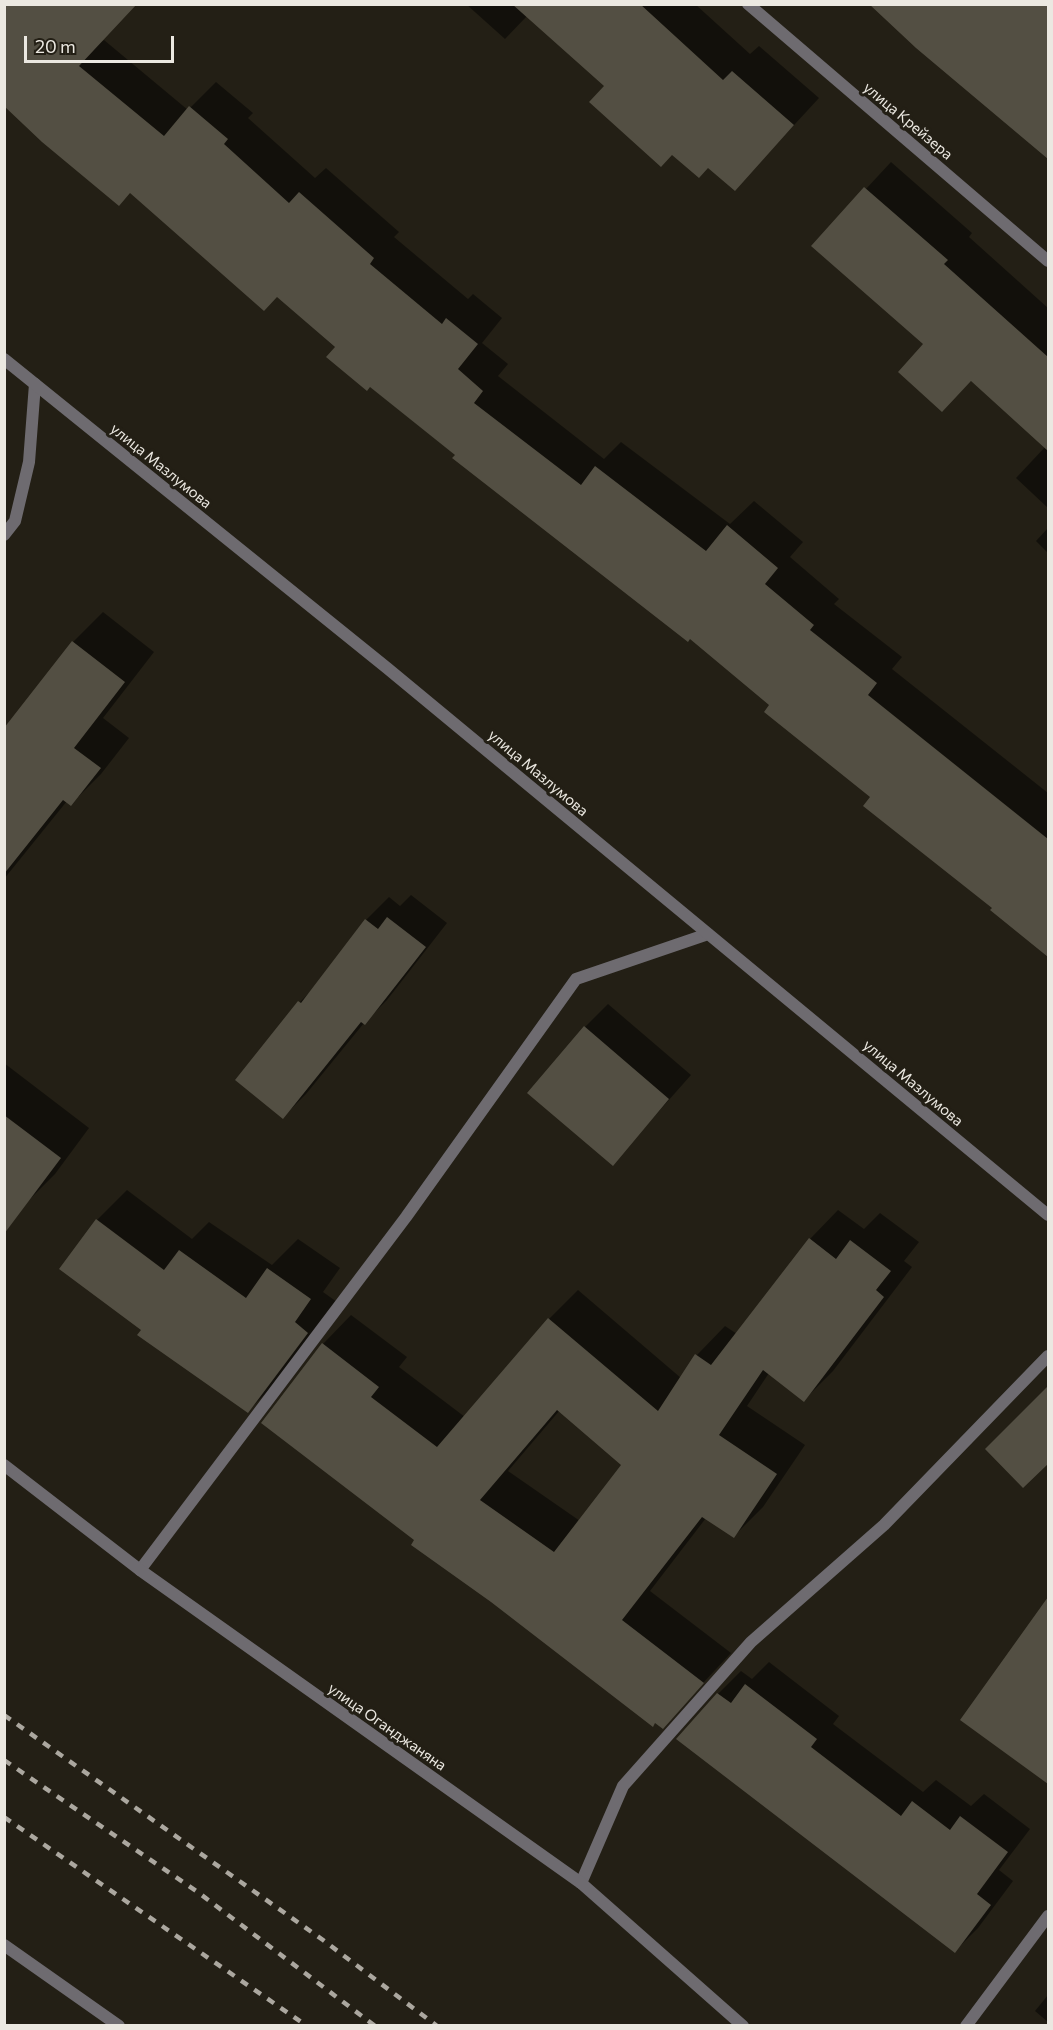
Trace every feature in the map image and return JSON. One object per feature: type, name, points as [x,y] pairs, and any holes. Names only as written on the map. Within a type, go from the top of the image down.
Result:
[{"type":"street","name":"улица Крейзера","points":[[748,4],[1048,261]]},
{"type":"street","name":"улица Мазлумова","points":[[4,360],[387,668],[1048,1215]]},
{"type":"street","points":[[4,535],[15,521],[29,462],[35,384]]},
{"type":"street","points":[[140,1570],[406,1217],[576,979],[708,934]]},
{"type":"street","points":[[581,1883],[623,1786],[751,1642],[884,1526],[1048,1356]]},
{"type":"street","name":"улица Оганджаняна","points":[[4,1465],[140,1570],[581,1883],[743,2025]]},
{"type":"street","points":[[966,2025],[1048,1916]]},
{"type":"street","points":[[4,1945],[114,2023]]},
{"type":"building","points":[[4,4],[137,4],[79,66],[164,136],[189,106],[228,139],[224,144],[289,203],[299,192],[374,258],[370,264],[442,324],[446,318],[478,344],[458,369],[483,391],[474,403],[581,485],[595,466],[706,551],[727,525],[778,568],[765,584],[814,625],[810,630],[877,683],[868,695],[1048,839],[1048,957],[990,910],[992,908],[863,806],[870,797],[764,712],[769,705],[690,639],[688,642],[452,458],[455,455],[370,387],[367,391],[326,357],[335,347],[277,297],[264,311],[130,193],[119,206],[42,142],[4,106]]},
{"type":"building","points":[[512,4],[640,4],[723,80],[732,71],[794,125],[735,191],[708,168],[699,178],[672,155],[661,167],[589,102],[604,86]]},
{"type":"building","points":[[869,4],[1048,4],[1048,159],[916,48]]},
{"type":"building","points":[[864,187],[948,260],[944,264],[1048,357],[1048,451],[971,381],[942,412],[898,372],[923,344],[811,246]]},
{"type":"building","points":[[72,641],[125,682],[74,748],[101,768],[71,806],[63,800],[4,874],[4,728]]},
{"type":"building","points":[[387,917],[426,947],[365,1025],[361,1022],[283,1119],[235,1080],[298,1001],[301,1003],[365,919],[378,929]]},
{"type":"building","points":[[584,1026],[669,1099],[613,1166],[527,1093]]},
{"type":"building","points":[[4,1115],[61,1158],[4,1234]]},
{"type":"building","points":[[96,1219],[164,1270],[179,1250],[246,1298],[267,1268],[311,1299],[295,1322],[308,1333],[248,1413],[137,1335],[141,1330],[59,1269]]},
{"type":"building","points":[[809,1238],[836,1259],[850,1240],[891,1271],[876,1290],[884,1297],[804,1402],[763,1370],[719,1435],[777,1474],[734,1538],[702,1517],[622,1620],[704,1683],[663,1729],[655,1723],[653,1727],[491,1602],[411,1545],[414,1540],[261,1423],[322,1343],[379,1387],[371,1397],[437,1447],[548,1318],[658,1411],[695,1354],[711,1365]],"holes":[[[557,1410],[621,1465],[554,1552],[480,1500]]]},
{"type":"building","points":[[1048,1386],[1048,1464],[1023,1488],[985,1449]]},
{"type":"building","points":[[1048,1597],[1048,1784],[960,1720]]},
{"type":"building","points":[[745,1684],[817,1739],[811,1747],[901,1816],[912,1801],[950,1830],[960,1816],[1008,1852],[977,1894],[991,1905],[955,1953],[676,1739],[717,1693],[731,1703]]},
{"type":"railway","points":[[4,1715],[323,1940],[437,2026]]},
{"type":"railway","points":[[4,1760],[199,1893],[375,2026]]},
{"type":"railway","points":[[4,1817],[307,2026]]}]
